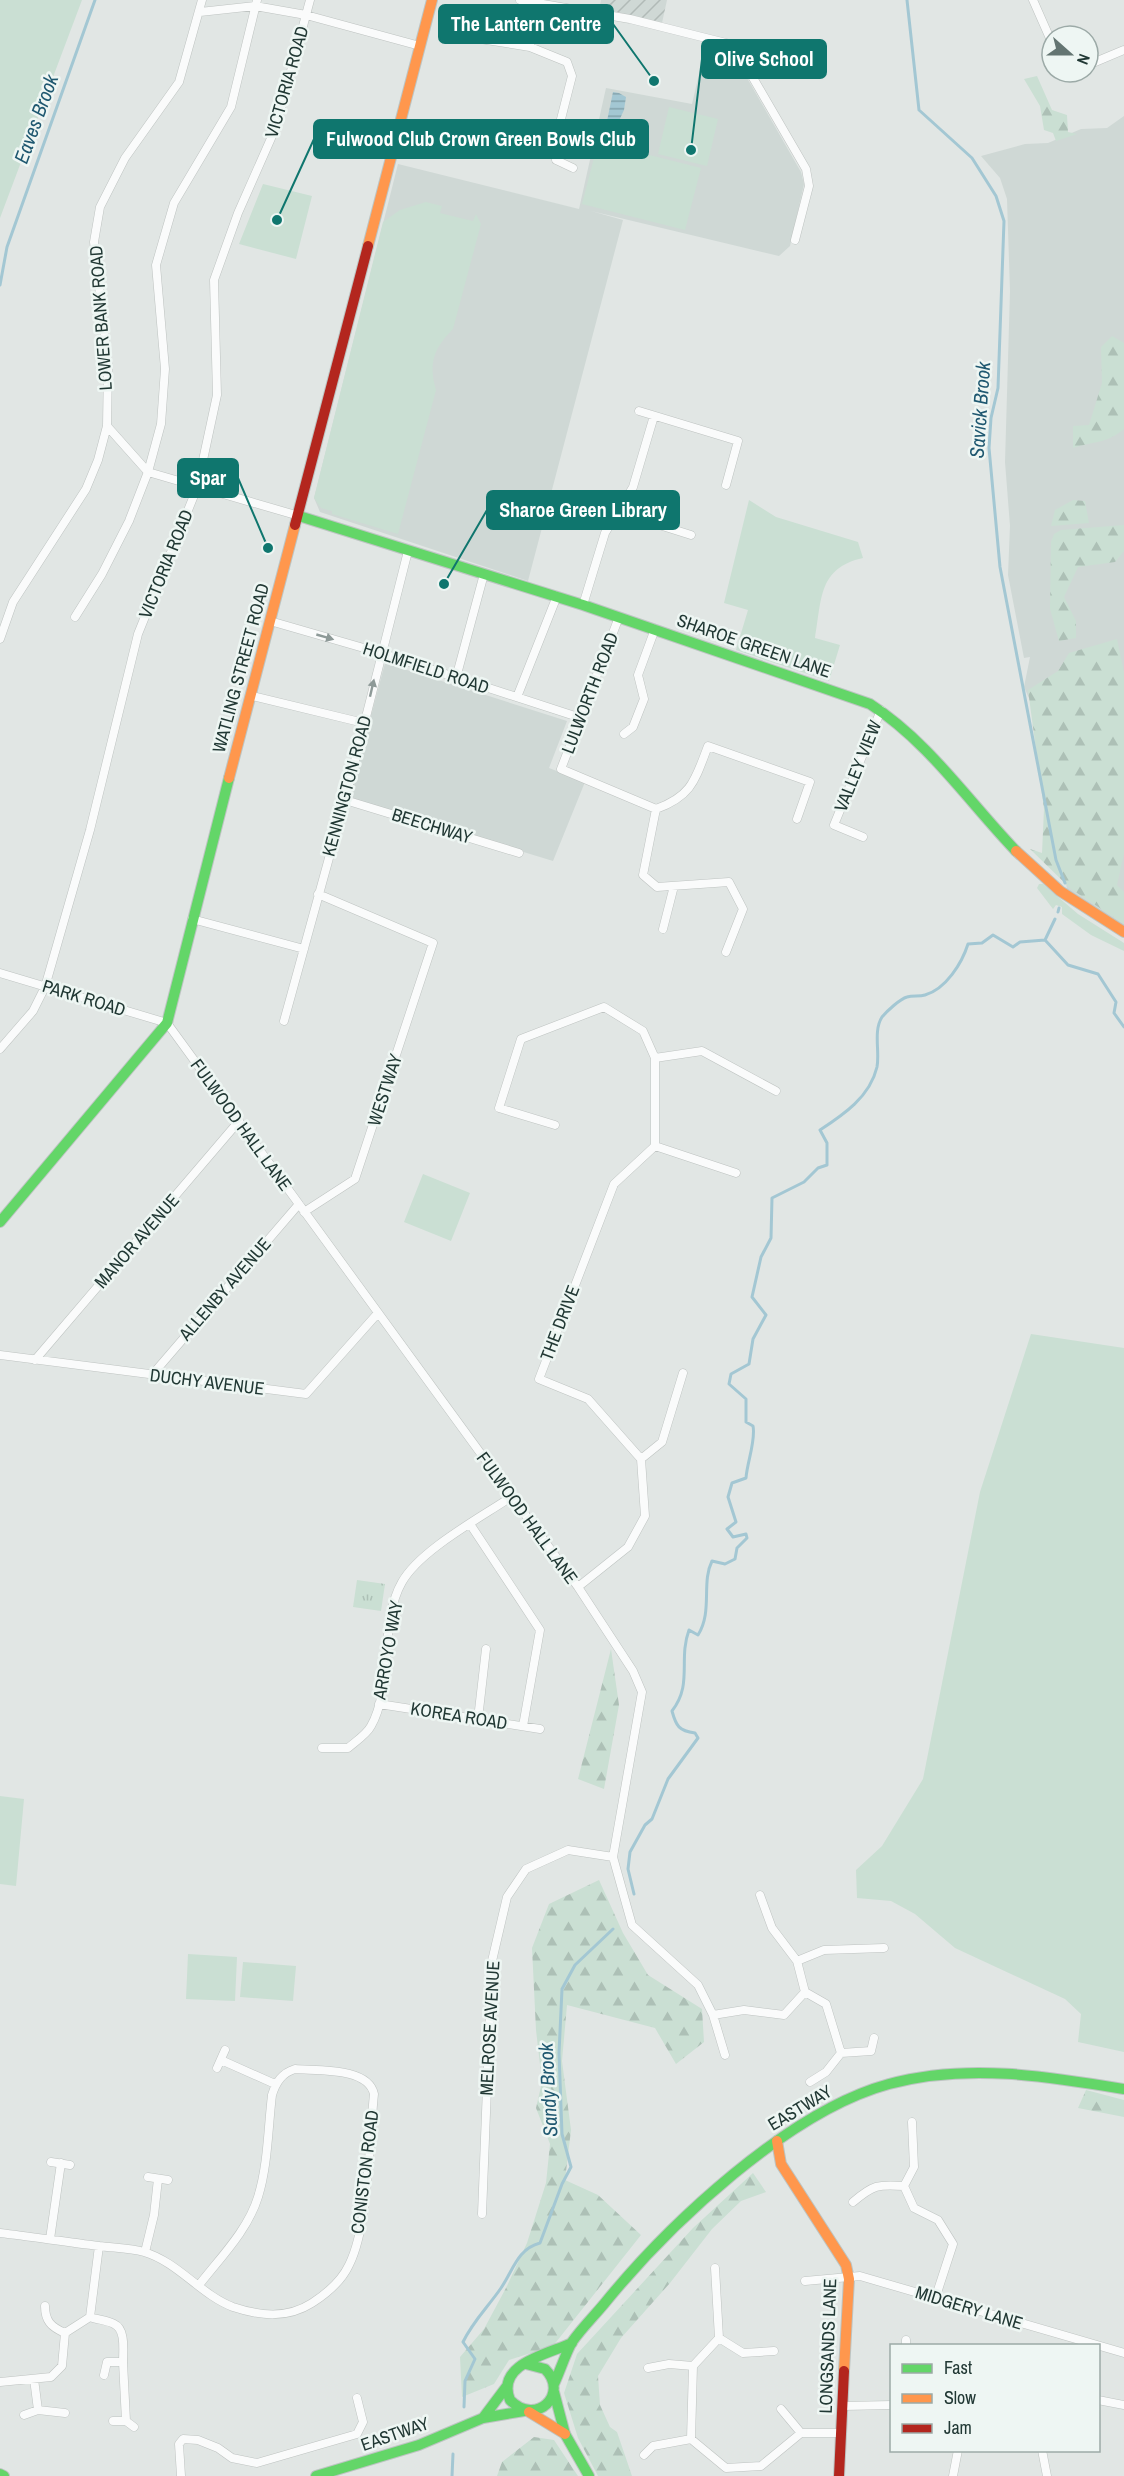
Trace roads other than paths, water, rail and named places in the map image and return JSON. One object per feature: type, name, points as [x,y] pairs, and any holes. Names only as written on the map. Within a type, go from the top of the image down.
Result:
[{"type":"main road","name":"WATLING STREET ROAD","points":[[0,1222],[167,1023],[192,919],[432,0]]},
{"type":"main road","name":"SHAROE GREEN LANE","points":[[298,516],[584,604],[856,699],[880,710],[905,728],[1006,842],[1052,884],[1086,911],[1124,932]]},
{"type":"main road","name":"EASTWAY","points":[[554,2388],[572,2343],[626,2277],[690,2212],[761,2152],[844,2100],[890,2084],[952,2074],[1040,2075],[1124,2090]]},
{"type":"main road","name":"LONGSANDS LANE","points":[[777,2141],[781,2164],[846,2265],[849,2279],[839,2476]]},
{"type":"main road","name":"LONGSANDS LANE","points":[[761,2152],[781,2164]]},
{"type":"main road","name":"EASTWAY","points":[[526,2364],[572,2343]]},
{"type":"main road","points":[[483,2418],[507,2386],[513,2372],[526,2364],[541,2366],[552,2377],[565,2434],[590,2476]]},
{"type":"main road","points":[[507,2386],[511,2402],[565,2434]]},
{"type":"main road","points":[[527,2412],[543,2409],[554,2388]]},
{"type":"main road","name":"EASTWAY","points":[[316,2476],[419,2445],[483,2418],[527,2412]]},
{"type":"street","name":"LOWER BANK ROAD","points":[[0,639],[13,602],[86,489],[98,460],[107,426],[108,365],[94,242],[100,207],[125,158],[179,82],[202,0]]},
{"type":"street","name":"VICTORIA ROAD","points":[[0,1049],[33,1011],[45,987],[90,830],[138,634],[197,488],[217,394],[214,280],[238,213],[276,127],[310,0]]},
{"type":"street","points":[[520,0],[630,19],[734,45],[806,169],[809,186],[795,240]]},
{"type":"street","points":[[1033,0],[1044,24]]},
{"type":"street","points":[[530,47],[538,2]]},
{"type":"street","points":[[200,12],[256,3],[420,46]]},
{"type":"street","points":[[75,617],[102,574],[129,521],[148,472],[161,424],[165,369],[156,265],[174,203],[231,108],[256,3]]},
{"type":"street","points":[[474,38],[530,47],[567,62],[572,76],[561,119],[556,160],[573,168]]},
{"type":"street","points":[[1100,60],[1124,50]]},
{"type":"street","points":[[639,411],[738,441],[726,485]]},
{"type":"street","points":[[584,604],[605,533],[633,487],[654,416]]},
{"type":"street","points":[[107,426],[148,472],[298,516]]},
{"type":"street","points":[[618,512],[691,535]]},
{"type":"street","name":"KENNINGTON ROAD","points":[[284,1021],[345,800],[408,551]]},
{"type":"street","points":[[456,678],[484,574]]},
{"type":"street","points":[[517,698],[556,596]]},
{"type":"street","name":"LULWORTH ROAD","points":[[619,617],[561,769],[656,809]]},
{"type":"street","name":"HOLMFIELD ROAD","points":[[270,621],[381,653],[580,718]]},
{"type":"street","points":[[624,734],[633,727],[644,699],[638,675],[655,629]]},
{"type":"street","points":[[252,696],[364,723]]},
{"type":"street","name":"VALLEY VIEW","points":[[863,837],[834,825],[880,710]]},
{"type":"street","points":[[726,952],[743,909],[729,882],[657,887],[643,875],[656,809],[675,802],[691,788],[708,747],[810,782],[797,819]]},
{"type":"street","name":"BEECHWAY","points":[[345,800],[519,853]]},
{"type":"street","points":[[663,929],[674,886]]},
{"type":"street","name":"WESTWAY","points":[[304,1212],[355,1179],[433,942],[318,894]]},
{"type":"street","points":[[192,919],[304,949]]},
{"type":"street","name":"PARK ROAD","points":[[0,973],[167,1023]]},
{"type":"street","points":[[555,1125],[499,1108],[521,1039],[604,1007],[643,1031],[655,1058],[655,1146],[736,1173]]},
{"type":"street","name":"FULWOOD HALL LANE","points":[[167,1023],[578,1587],[633,1671],[642,1692],[613,1857],[632,1925],[698,1985],[713,2014],[725,2055]]},
{"type":"street","points":[[655,1058],[702,1051],[776,1091]]},
{"type":"street","name":"MANOR AVENUE","points":[[35,1360],[239,1122]]},
{"type":"street","name":"THE DRIVE","points":[[640,1459],[588,1399],[539,1379],[614,1184],[655,1146]]},
{"type":"street","name":"ALLENBY AVENUE","points":[[152,1375],[299,1204]]},
{"type":"street","name":"DUCHY AVENUE","points":[[0,1355],[306,1394],[378,1312]]},
{"type":"street","points":[[578,1587],[628,1547],[645,1516],[640,1459],[662,1442],[683,1373]]},
{"type":"street","name":"ARROYO WAY","points":[[322,1748],[348,1749],[371,1727],[379,1704],[393,1604],[402,1582],[416,1563],[511,1497]]},
{"type":"street","points":[[470,1524],[540,1630],[523,1726]]},
{"type":"street","points":[[478,1719],[486,1649]]},
{"type":"street","name":"KOREA ROAD","points":[[379,1704],[540,1729]]},
{"type":"street","name":"MELROSE AVENUE","points":[[482,2214],[492,1961],[507,1897],[526,1869],[568,1850],[613,1857]]},
{"type":"street","points":[[760,1895],[772,1928],[797,1961],[805,1992],[826,2004],[841,2053]]},
{"type":"street","points":[[797,1961],[824,1950],[884,1948]]},
{"type":"street","points":[[713,2014],[744,2010],[783,2015],[805,1992]]},
{"type":"street","points":[[810,2082],[826,2072],[841,2053],[872,2051],[874,2038]]},
{"type":"street","points":[[199,2285],[233,2241],[258,2198],[275,2084],[219,2064],[225,2050]]},
{"type":"street","name":"CONISTON ROAD","points":[[0,2233],[145,2252],[221,2301],[234,2307],[263,2314],[291,2313],[322,2297],[338,2280],[352,2257],[362,2222],[374,2094],[372,2087],[359,2075],[295,2069],[287,2071],[275,2084]]},
{"type":"street","points":[[904,2186],[914,2167],[912,2122]]},
{"type":"street","points":[[50,2239],[65,2164],[51,2162]]},
{"type":"street","points":[[148,2177],[168,2180]]},
{"type":"street","points":[[145,2252],[154,2215],[158,2179]]},
{"type":"street","points":[[853,2202],[870,2187],[884,2184],[904,2186]]},
{"type":"street","points":[[904,2186],[914,2208],[938,2220],[953,2244],[936,2296]]},
{"type":"street","points":[[90,2317],[99,2246]]},
{"type":"street","points":[[715,2268],[719,2338],[693,2366],[691,2439],[724,2472],[761,2466],[801,2433],[841,2433]]},
{"type":"street","name":"MIDGERY LANE","points":[[805,2281],[849,2279],[860,2276],[936,2296],[1070,2342]]},
{"type":"street","points":[[45,2306],[45,2317],[50,2324],[64,2333]]},
{"type":"street","points":[[64,2333],[90,2317],[115,2324],[119,2328],[126,2421]]},
{"type":"street","points":[[0,2382],[51,2377],[62,2366],[65,2358],[64,2333]]},
{"type":"street","points":[[719,2338],[743,2353],[774,2351]]},
{"type":"street","name":"MIDGERY LANE","points":[[1100,2348],[1124,2353]]},
{"type":"street","points":[[104,2375],[107,2362],[123,2361]]},
{"type":"street","points":[[648,2367],[669,2364],[693,2366]]},
{"type":"street","points":[[34,2379],[38,2410]]},
{"type":"street","points":[[182,2476],[179,2444],[183,2439],[198,2440],[219,2448],[232,2458],[257,2463],[357,2434],[363,2422],[357,2398]]},
{"type":"street","points":[[1100,2400],[1124,2405]]},
{"type":"street","points":[[843,2406],[890,2405]]},
{"type":"street","points":[[781,2409],[801,2433]]},
{"type":"street","points":[[24,2415],[38,2410],[64,2413]]},
{"type":"street","points":[[113,2421],[126,2421],[134,2427]]},
{"type":"street","points":[[644,2455],[653,2446],[691,2439]]},
{"type":"street","points":[[953,2476],[958,2452]]},
{"type":"street","points":[[1042,2452],[1047,2476]]},
{"type":"water","points":[[613,92],[626,97],[624,110],[618,123],[607,121]]},
{"type":"waterway","name":"Eaves Brook","points":[[0,285],[7,247],[95,0]]},
{"type":"waterway","name":"Savick Brook","points":[[907,0],[919,110],[972,158],[996,196],[1004,221],[998,388],[991,418],[989,448],[1000,567],[1056,860],[1065,883]]},
{"type":"waterway","name":"Savick Brook","points":[[1058,912],[1059,908]]},
{"type":"waterway","name":"Savick Brook","points":[[1055,919],[1045,940],[1068,965],[1098,974],[1116,1002],[1114,1013],[1124,1027]]},
{"type":"waterway","points":[[634,1894],[628,1869],[630,1852],[645,1825],[652,1819],[668,1779],[698,1738],[695,1733],[679,1727],[672,1711],[682,1691],[689,1630],[698,1635],[702,1626],[706,1607],[707,1578],[712,1561],[725,1564],[735,1559],[737,1548],[747,1538],[746,1534],[733,1537],[727,1529],[736,1522],[728,1497],[732,1483],[746,1478],[754,1432],[753,1426],[746,1422],[746,1399],[729,1384],[731,1374],[749,1364],[753,1339],[766,1315],[752,1297],[761,1257],[771,1238],[772,1198],[804,1182],[818,1168],[827,1165],[827,1143],[820,1130],[854,1104],[868,1087],[877,1067],[879,1023],[890,1009],[904,998],[925,995],[940,987],[957,967],[968,944],[982,943],[993,935],[1013,947],[1020,942],[1045,940]]},
{"type":"waterway","name":"Sandy Brook","points":[[464,2407],[465,2381],[475,2359],[463,2342],[501,2288],[516,2261],[526,2250],[540,2243],[562,2184],[571,2167],[562,2134],[559,2053],[562,1989],[575,1965],[613,1929]]},
{"type":"waterway","name":"Sandy Brook","points":[[452,2476],[453,2454]]},
{"type":"place","name":"The Lantern Centre","points":[[654,81]]},
{"type":"place","name":"Olive School","points":[[691,150]]},
{"type":"place","name":"Fulwood Club Crown Green Bowls Club","points":[[277,220]]},
{"type":"place","name":"Spar","points":[[268,548]]},
{"type":"place","name":"Sharoe Green Library","points":[[444,584]]}]
